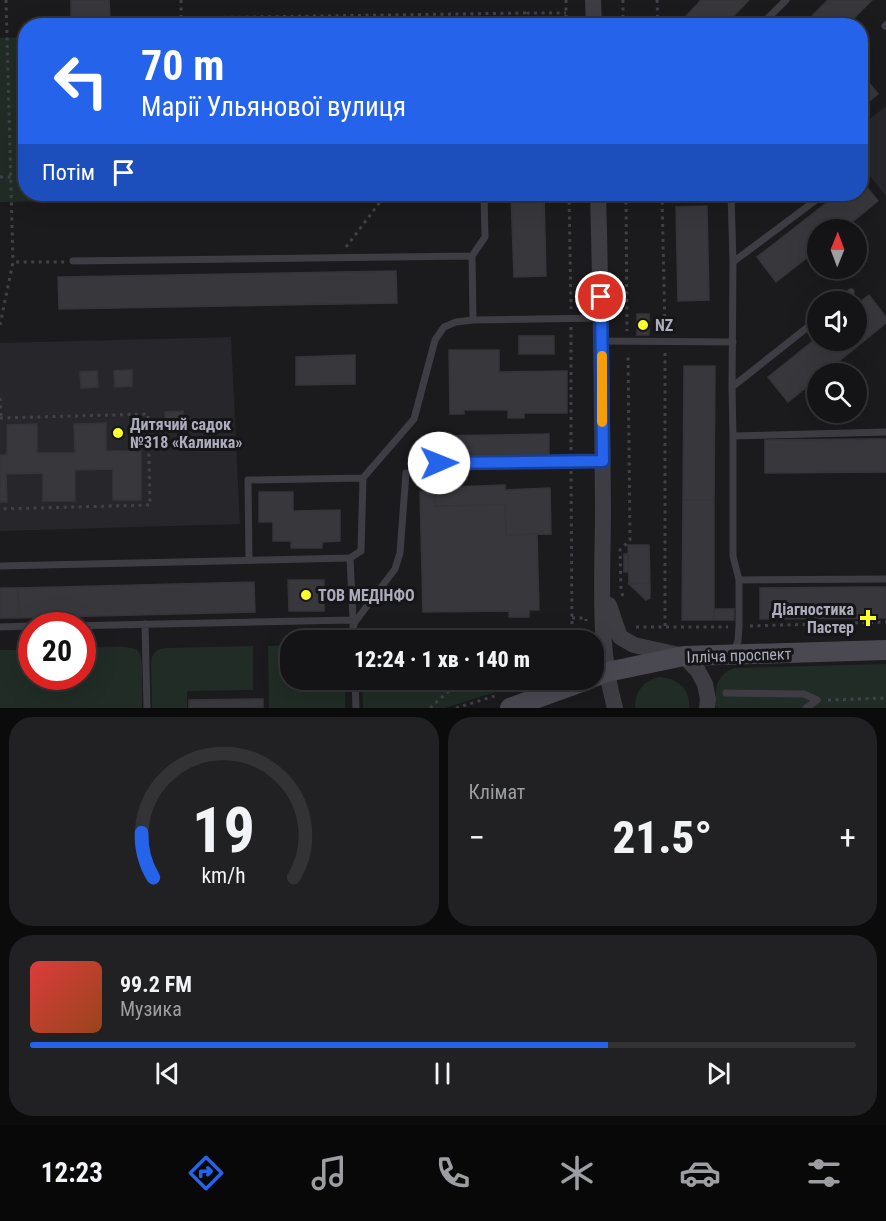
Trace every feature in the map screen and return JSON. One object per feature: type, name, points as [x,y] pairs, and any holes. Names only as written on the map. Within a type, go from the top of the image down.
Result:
[{"type":"main road","name":"Ілліча проспект","points":[[604,673],[684,656],[886,650]]},
{"type":"main road","points":[[510,708],[560,690]]},
{"type":"street","points":[[593,0],[594,18]]},
{"type":"street","points":[[598,201],[602,341],[602,630]]},
{"type":"street","points":[[603,589],[620,637],[634,645],[684,656],[698,671],[705,684],[707,708]]},
{"type":"street","points":[[604,681],[615,708]]},
{"type":"lane","points":[[768,18],[786,0]]},
{"type":"lane","points":[[473,320],[472,256],[485,237],[484,201]]},
{"type":"lane","points":[[728,655],[736,648],[739,626],[739,580],[733,556],[731,201]]},
{"type":"lane","points":[[733,262],[815,201]]},
{"type":"lane","points":[[73,261],[472,256]]},
{"type":"lane","points":[[0,566],[351,558],[361,551],[363,478],[414,419],[435,340],[444,327],[456,322],[473,320],[601,318]]},
{"type":"lane","points":[[732,387],[807,328]]},
{"type":"lane","points":[[602,341],[733,342]]},
{"type":"lane","points":[[733,436],[886,432]]},
{"type":"lane","points":[[439,463],[603,461]]},
{"type":"lane","points":[[96,625],[353,624],[395,568],[400,553],[406,473]]},
{"type":"lane","points":[[249,560],[248,480],[363,478]]},
{"type":"lane","points":[[351,558],[353,630]]},
{"type":"lane","points":[[739,580],[886,579]]},
{"type":"lane","points":[[145,624],[147,708]]},
{"type":"lane","points":[[0,627],[18,626]]},
{"type":"lane","points":[[355,690],[356,708]]},
{"type":"lane","points":[[726,693],[804,694],[817,700],[806,708]]},
{"type":"path","points":[[0,325],[13,262],[6,0]]},
{"type":"path","points":[[181,0],[181,18],[566,13]]},
{"type":"path","points":[[566,0],[566,18]]},
{"type":"path","points":[[623,0],[623,18]]},
{"type":"path","points":[[657,0],[658,18]]},
{"type":"path","points":[[524,18],[528,13]]},
{"type":"path","points":[[0,177],[11,177]]},
{"type":"path","points":[[338,258],[381,201]]},
{"type":"path","points":[[569,201],[572,627]]},
{"type":"path","points":[[625,600],[621,591],[620,550],[630,540],[626,201]]},
{"type":"path","points":[[662,201],[665,340],[665,627]]},
{"type":"path","points":[[13,262],[73,261]]},
{"type":"path","points":[[0,398],[0,418],[148,414],[150,505],[0,509]]},
{"type":"path","points":[[572,618],[586,618]]},
{"type":"path","points":[[632,620],[635,627],[886,622]]},
{"type":"path","points":[[430,708],[450,690]]},
{"type":"path","points":[[817,700],[886,698]]},
{"type":"shaded area","points":[[18,37],[18,201],[67,201],[0,202],[0,38]]},
{"type":"shaded area","points":[[886,106],[886,196],[868,174],[868,120]]},
{"type":"shaded area","name":"Дитячий садок №318 «Калинка»","points":[[231,337],[240,524],[0,531],[0,343]]},
{"type":"shaded area","points":[[280,645],[280,690],[345,690],[345,708],[269,708],[268,646]]},
{"type":"shaded area","points":[[253,646],[253,690],[187,691],[187,708],[152,708],[151,662],[152,656],[158,650]]},
{"type":"shaded area","points":[[96,648],[133,648],[140,655],[142,663],[142,708],[0,708],[0,650],[18,650],[18,690],[96,690]]},
{"type":"shaded area","points":[[886,664],[886,708],[716,708],[716,689],[720,679],[734,668]]},
{"type":"shaded area","points":[[659,677],[672,680],[682,686],[688,695],[689,708],[635,708],[636,697],[644,684]]},
{"type":"shaded area","points":[[362,690],[502,690],[445,708],[363,708]]},
{"type":"building","points":[[71,0],[109,0],[110,18],[71,18]]},
{"type":"building","points":[[701,0],[749,0],[732,18],[684,18]]},
{"type":"building","points":[[828,0],[872,0],[854,18],[810,18]]},
{"type":"building","points":[[868,82],[878,94],[868,102]]},
{"type":"building","points":[[868,189],[878,201],[856,219],[807,219],[807,258],[776,282],[757,257],[829,201],[868,201]]},
{"type":"building","points":[[511,201],[544,201],[546,276],[514,277]]},
{"type":"building","points":[[707,206],[709,300],[678,301],[676,207]]},
{"type":"building","points":[[396,271],[397,303],[59,309],[58,277]]},
{"type":"building","points":[[869,295],[886,317],[886,323],[867,338],[867,297]]},
{"type":"building","name":"NZ","points":[[637,314],[649,314],[649,335],[637,335]]},
{"type":"building","points":[[519,336],[554,336],[554,354],[519,354]]},
{"type":"building","points":[[807,346],[807,351],[851,351],[837,363],[807,363],[807,387],[788,402],[768,377]]},
{"type":"building","points":[[449,350],[499,350],[499,372],[567,371],[567,413],[524,413],[524,418],[508,418],[508,410],[464,410],[464,414],[450,414]]},
{"type":"building","points":[[355,355],[355,384],[296,385],[296,357]]},
{"type":"building","points":[[684,366],[715,366],[714,500],[683,500]]},
{"type":"building","points":[[132,370],[132,386],[115,387],[114,371]]},
{"type":"building","points":[[97,371],[98,387],[81,388],[80,372]]},
{"type":"building","points":[[183,411],[183,428],[166,428],[165,412]]},
{"type":"building","points":[[106,423],[106,451],[141,451],[141,500],[113,500],[113,469],[75,470],[75,501],[43,501],[43,473],[6,474],[7,502],[0,502],[0,455],[7,455],[7,425],[37,424],[37,453],[75,453],[74,424]]},
{"type":"building","points":[[549,434],[549,454],[432,456],[432,436]]},
{"type":"building","points":[[886,439],[886,472],[765,473],[765,440]]},
{"type":"building","points":[[450,479],[450,487],[505,485],[505,490],[550,488],[551,534],[506,535],[505,505],[435,506],[434,480]]},
{"type":"building","points":[[434,491],[435,506],[505,505],[506,535],[537,534],[539,610],[529,610],[529,617],[509,617],[509,611],[423,612],[420,492]]},
{"type":"building","points":[[259,492],[293,492],[293,511],[340,510],[340,541],[322,542],[322,548],[291,548],[291,541],[273,541],[273,522],[259,522]]},
{"type":"building","points":[[683,500],[714,500],[714,620],[682,620]]},
{"type":"building","points":[[628,545],[649,545],[650,583],[629,584]]},
{"type":"building","points":[[624,554],[628,554],[628,572],[624,572]]},
{"type":"building","name":"ТОВ МЕДІНФО","points":[[288,580],[324,580],[324,611],[289,611]]},
{"type":"building","points":[[254,582],[255,612],[96,616],[96,612],[19,612],[18,588]]},
{"type":"building","points":[[650,583],[650,598],[646,600],[629,584]]},
{"type":"building","points":[[886,587],[886,618],[760,619],[760,588]]},
{"type":"building","points":[[0,588],[18,588],[18,618],[0,618]]},
{"type":"building","points":[[714,609],[734,609],[734,620],[714,620]]},
{"type":"building","points":[[263,699],[263,708],[189,708],[189,700]]},
{"type":"slow traffic","points":[[602,356],[602,422]]},
{"type":"place","name":"NZ","points":[[643,325]]},
{"type":"place","name":"Дитячий садок №318 «Калинка»","points":[[118,433]]},
{"type":"place","name":"ТОВ МЕДІНФО","points":[[306,595]]},
{"type":"place","name":"Діагностика Пастер","points":[[868,618]]},
{"type":"route","points":[[439,463],[603,461],[601,297]]}]
